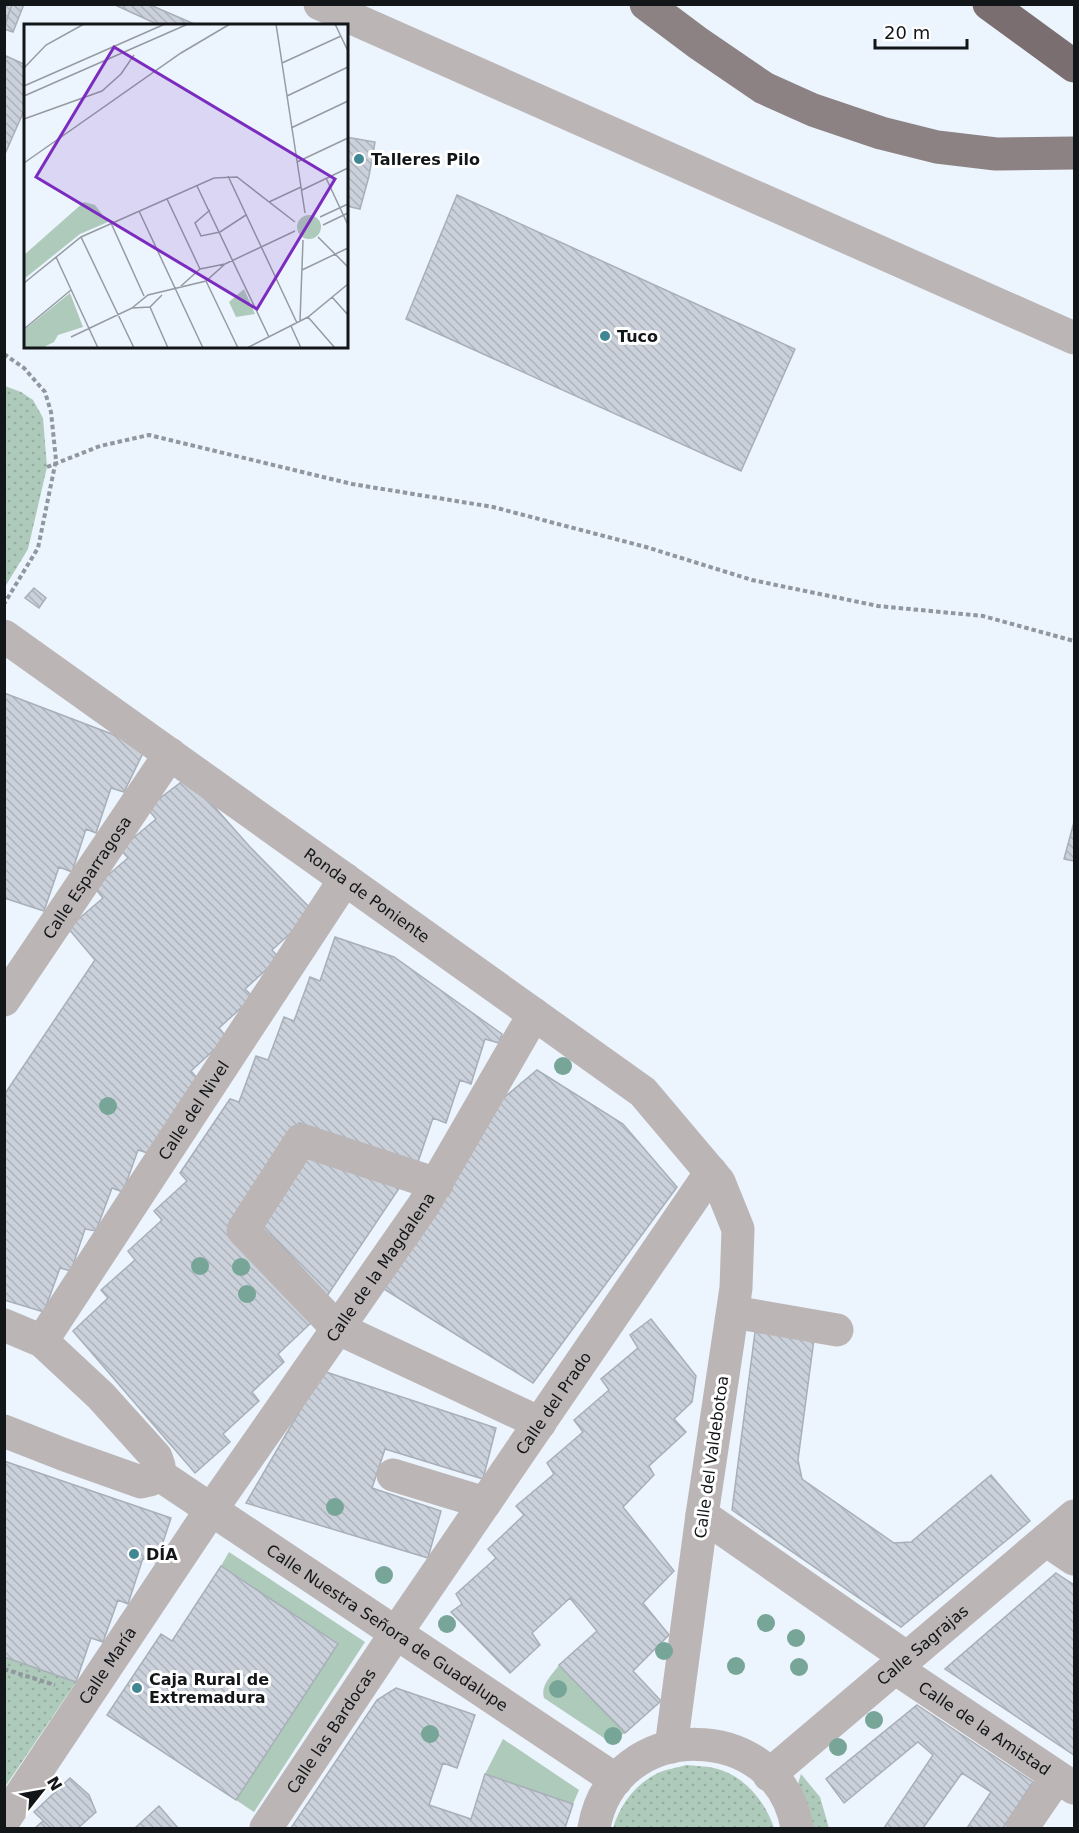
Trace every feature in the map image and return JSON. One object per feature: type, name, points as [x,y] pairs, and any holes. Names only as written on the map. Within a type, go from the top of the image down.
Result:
[{"type":"highway","points":[[989,4],[1074,66]]},
{"type":"main road","points":[[646,4],[764,88],[813,110],[881,133],[937,147],[996,154],[1074,153]]},
{"type":"street","points":[[320,4],[1074,338]]},
{"type":"street","name":"Ronda de Poniente","points":[[4,636],[644,1092],[711,1172]]},
{"type":"street","name":"Calle Esparragosa","points":[[4,1000],[170,754]]},
{"type":"street","name":"Calle del Nivel","points":[[42,1341],[345,879]]},
{"type":"street","name":"Calle de la Magdalena","points":[[211,1510],[423,1206],[534,1014]]},
{"type":"street","points":[[436,1184],[301,1140],[243,1230],[337,1328],[540,1423]]},
{"type":"street","name":"Calle del Valdebotoa","points":[[671,1747],[702,1515],[736,1288],[738,1229],[719,1182],[711,1172]]},
{"type":"street","name":"Calle del Prado","points":[[396,1633],[711,1172]]},
{"type":"street","points":[[733,1312],[837,1330]]},
{"type":"street","points":[[4,1325],[42,1341],[101,1396],[156,1457],[159,1466],[158,1474],[150,1480],[141,1482],[4,1431]]},
{"type":"street","name":"Calle Nuestra Señora de Guadalupe","points":[[158,1474],[616,1780]]},
{"type":"street","points":[[393,1474],[485,1503]]},
{"type":"street","name":"Calle María","points":[[4,1820],[211,1510]]},
{"type":"street","name":"Calle de la Amistad","points":[[702,1515],[1066,1783]]},
{"type":"street","name":"Calle Sagrajas","points":[[769,1774],[1074,1516]]},
{"type":"street","points":[[1046,1540],[1074,1560]]},
{"type":"street","name":"Calle las Bardocas","points":[[266,1828],[396,1633]]},
{"type":"street","points":[[594,1828],[604,1798],[616,1780],[631,1766],[648,1755],[685,1744],[721,1747],[755,1762],[781,1789],[790,1805],[797,1828]]},
{"type":"street","points":[[1022,1828],[1066,1783]]},
{"type":"path","points":[[4,354],[24,368],[45,392],[51,412],[56,460],[38,548],[4,604]]},
{"type":"path","points":[[47,467],[100,446],[148,435],[352,484],[493,507],[646,547],[752,580],[878,606],[983,616],[1074,641]]},
{"type":"path","points":[[4,1669],[87,1696]]},
{"type":"green space","points":[[5,386],[33,400],[43,418],[47,467],[28,549],[5,587]]},
{"type":"green space","points":[[229,1552],[365,1642],[254,1812],[236,1800],[338,1644],[221,1566]]},
{"type":"green space","points":[[5,1657],[76,1682],[5,1787]]},
{"type":"green space","points":[[559,1665],[625,1733],[610,1742],[544,1698],[545,1684]]},
{"type":"green space","points":[[503,1739],[579,1790],[573,1804],[485,1774]]},
{"type":"green space","points":[[686,1765],[725,1771],[744,1783],[765,1808],[774,1828],[613,1828],[624,1803],[642,1783],[661,1772]]},
{"type":"green space","points":[[801,1774],[820,1797],[829,1828],[812,1828],[798,1784]]},
{"type":"building","points":[[4,4],[12,4],[4,27]]},
{"type":"building","points":[[12,4],[24,4],[13,32],[4,29]]},
{"type":"building","points":[[113,4],[148,4],[194,24],[157,24]]},
{"type":"building","points":[[6,56],[24,64],[24,111],[5,154],[4,61]]},
{"type":"building","name":"Talleres Pilo","points":[[348,137],[375,142],[360,209],[348,206]]},
{"type":"building","name":"Tuco","points":[[457,195],[795,349],[741,471],[406,319]]},
{"type":"building","points":[[34,588],[46,598],[39,608],[25,598]]},
{"type":"building","points":[[4,693],[146,747],[124,792],[111,788],[96,833],[86,829],[72,872],[59,867],[44,911],[4,898]]},
{"type":"building","points":[[188,777],[250,847],[314,912],[272,950],[279,958],[245,989],[253,997],[219,1028],[227,1038],[191,1071],[198,1079],[148,1153],[138,1150],[123,1192],[112,1188],[96,1231],[85,1229],[71,1271],[60,1268],[44,1312],[4,1300],[4,1095],[95,960],[68,928],[103,898],[94,887],[128,858],[120,849],[156,819],[147,808]]},
{"type":"building","points":[[1074,822],[1074,861],[1064,859]]},
{"type":"building","points":[[335,937],[394,957],[502,1034],[499,1043],[485,1039],[471,1084],[460,1080],[446,1123],[433,1118],[418,1162],[299,1123],[229,1231],[312,1322],[278,1354],[284,1362],[252,1392],[259,1401],[223,1434],[230,1442],[195,1473],[73,1331],[108,1298],[101,1290],[135,1260],[128,1251],[162,1220],[154,1211],[187,1181],[180,1173],[230,1099],[239,1102],[256,1056],[268,1060],[284,1017],[294,1021],[310,977],[320,981]]},
{"type":"building","points":[[537,1070],[623,1124],[677,1187],[533,1383],[384,1289],[501,1100]]},
{"type":"building","points":[[306,1147],[404,1181],[327,1296],[258,1220]]},
{"type":"building","points":[[651,1319],[696,1376],[692,1402],[674,1419],[686,1432],[649,1466],[654,1475],[623,1507],[674,1571],[643,1603],[669,1635],[633,1671],[661,1701],[625,1733],[559,1665],[597,1631],[570,1598],[532,1633],[540,1645],[510,1673],[451,1612],[462,1604],[456,1594],[496,1558],[488,1549],[524,1515],[516,1506],[554,1474],[547,1463],[583,1432],[574,1420],[609,1390],[601,1379],[638,1348],[630,1335]]},
{"type":"building","points":[[755,1332],[814,1339],[798,1460],[802,1479],[894,1543],[911,1542],[991,1475],[1030,1521],[901,1627],[732,1510]]},
{"type":"building","points":[[323,1371],[496,1428],[483,1479],[385,1449],[372,1488],[441,1511],[428,1558],[246,1503]]},
{"type":"building","points":[[4,1461],[171,1518],[156,1563],[143,1558],[128,1604],[118,1600],[103,1642],[91,1638],[76,1682],[4,1657]]},
{"type":"building","points":[[221,1566],[338,1644],[236,1800],[107,1715],[161,1634],[172,1641]]},
{"type":"building","points":[[1056,1573],[1074,1585],[1074,1755],[945,1669]]},
{"type":"building","points":[[396,1688],[475,1715],[457,1768],[443,1763],[429,1805],[471,1819],[485,1774],[573,1804],[565,1828],[291,1828],[377,1700]]},
{"type":"building","points":[[917,1705],[1033,1782],[1003,1828],[967,1828],[991,1792],[962,1773],[923,1828],[884,1828],[933,1755],[918,1742],[844,1803],[826,1779]]},
{"type":"building","points":[[70,1778],[89,1795],[96,1812],[78,1828],[51,1828],[34,1812]]},
{"type":"building","points":[[159,1806],[178,1828],[135,1828]]},
{"type":"building","points":[[43,1821],[51,1828],[35,1828]]},
{"type":"place","name":"Talleres Pilo","points":[[359,159]]},
{"type":"place","name":"Tuco","points":[[605,336]]},
{"type":"place","name":"DÍA","points":[[134,1554]]},
{"type":"place","name":"Caja Rural de Extremadura","points":[[137,1688]]}]
